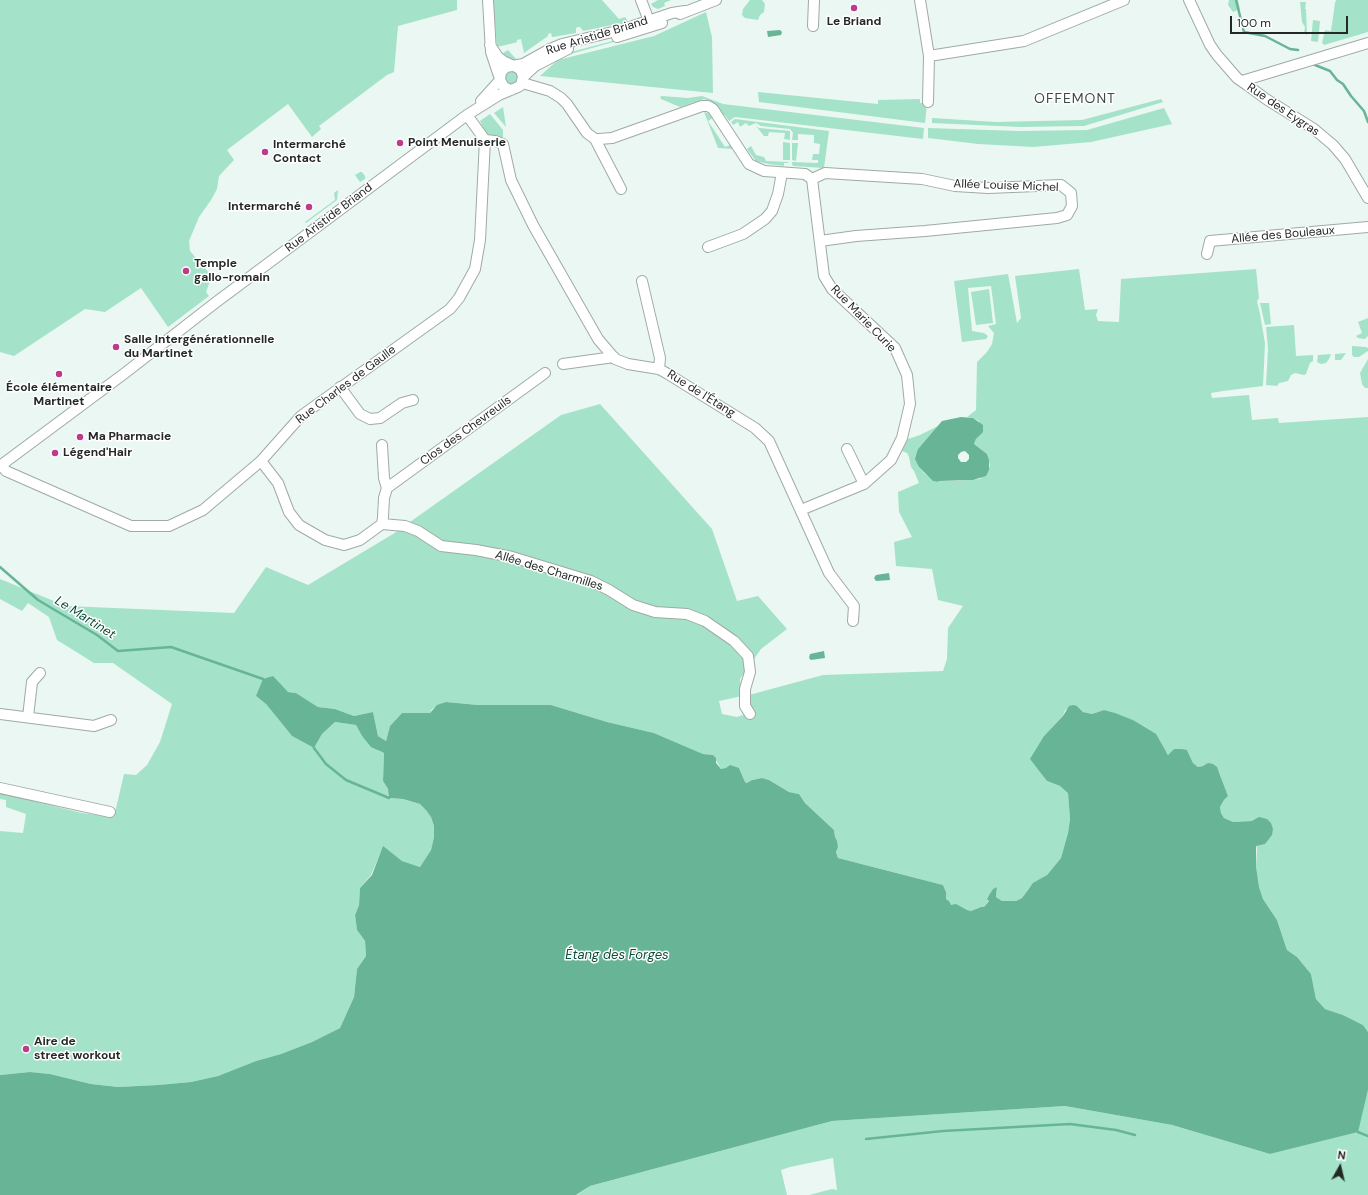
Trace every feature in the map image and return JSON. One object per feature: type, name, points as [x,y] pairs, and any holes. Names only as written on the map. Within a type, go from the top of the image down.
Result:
[{"type":"street","points":[[488,0],[491,52],[504,87],[513,90],[550,91]]},
{"type":"street","points":[[641,0],[650,23]]},
{"type":"street","name":"Rue Aristide Briand","points":[[523,79],[535,66],[558,53],[622,36],[672,13],[685,11],[716,0]]},
{"type":"street","points":[[813,26],[814,0]]},
{"type":"street","points":[[920,0],[929,56],[928,102]]},
{"type":"street","points":[[929,56],[1024,41],[1124,0]]},
{"type":"street","name":"Rue des Eygras","points":[[1189,0],[1210,44],[1217,55],[1242,81],[1266,100],[1314,129],[1333,145],[1345,159],[1368,198]]},
{"type":"street","name":"Rue Aristide Briand","points":[[512,66],[523,64],[562,44],[650,23]]},
{"type":"street","points":[[490,45],[498,57],[521,70],[526,84],[550,91],[567,104],[588,133],[595,139],[621,189]]},
{"type":"street","points":[[1242,81],[1367,46]]},
{"type":"street","points":[[500,78],[503,69],[512,66]]},
{"type":"street","name":"Rue Aristide Briand","points":[[467,115],[487,96],[500,78]]},
{"type":"street","points":[[513,90],[521,85],[523,79]]},
{"type":"street","name":"Rue Aristide Briand","points":[[1,466],[467,115],[498,95],[513,90]]},
{"type":"street","points":[[595,139],[612,138],[702,106],[708,106],[713,109],[749,164],[764,171],[805,174],[812,179]]},
{"type":"street","points":[[467,115],[486,140]]},
{"type":"street","name":"Rue de l'Étang","points":[[486,140],[503,144],[512,180],[533,225],[598,339],[614,357],[628,364],[659,369],[755,428],[769,441],[829,573],[854,606],[853,621]]},
{"type":"street","name":"Rue Charles de Gaulle","points":[[1,466],[25,480],[131,526],[169,526],[203,510],[261,460],[301,416],[450,309],[459,298],[475,269],[480,240],[486,140]]},
{"type":"street","points":[[708,247],[743,234],[765,219],[772,211],[778,194],[782,173]]},
{"type":"street","name":"Allée Louise Michel","points":[[812,179],[825,173],[922,179],[955,186],[988,188],[1062,185],[1071,193],[1072,206],[1067,215],[1057,218],[856,236],[820,241]]},
{"type":"street","name":"Rue Marie Curie","points":[[801,510],[864,484],[891,460],[902,438],[910,404],[907,375],[895,348],[832,289],[824,276],[812,179]]},
{"type":"street","name":"Allée des Bouleaux","points":[[1208,254],[1210,241],[1368,227]]},
{"type":"street","points":[[642,281],[660,358],[659,369]]},
{"type":"street","points":[[563,364],[614,357]]},
{"type":"street","name":"Clos des Chevreuils","points":[[387,488],[546,373]]},
{"type":"street","points":[[340,388],[360,414],[370,419],[380,418],[402,403],[413,400]]},
{"type":"street","points":[[261,460],[278,483],[289,512],[299,525],[326,540],[344,544],[360,540],[382,524],[384,498],[387,488],[384,478],[382,445]]},
{"type":"street","points":[[847,449],[864,484]]},
{"type":"street","name":"Allée des Charmilles","points":[[382,524],[405,526],[418,530],[441,546],[476,550],[512,557],[591,581],[633,605],[655,612],[686,614],[705,621],[734,641],[748,656],[750,672],[745,689],[748,710]]},
{"type":"street","points":[[28,717],[32,682],[40,673]]},
{"type":"street","points":[[0,714],[94,726],[111,720]]},
{"type":"street","points":[[0,788],[110,812]]},
{"type":"shaded area","points":[[0,0],[457,0],[457,10],[398,26],[394,72],[387,75],[319,126],[321,129],[312,137],[288,104],[227,150],[234,160],[219,176],[217,189],[199,217],[189,241],[190,251],[209,273],[211,278],[206,292],[209,296],[168,327],[141,288],[105,312],[85,309],[14,356],[0,352]]},
{"type":"shaded area","points":[[493,0],[602,0],[619,19],[625,17],[627,22],[583,31],[580,27],[578,27],[576,28],[576,33],[553,37],[551,33],[524,53],[521,39],[514,43],[497,47]]},
{"type":"shaded area","points":[[658,0],[671,0],[664,3],[665,6],[658,9],[653,7],[651,4]]},
{"type":"shaded area","points":[[750,0],[762,0],[765,4],[764,12],[760,15],[758,20],[745,18],[742,15],[743,9]]},
{"type":"shaded area","points":[[1229,0],[1238,0],[1240,9],[1233,12],[1228,5]]},
{"type":"shaded area","points":[[1336,0],[1368,0],[1368,32],[1324,45],[1322,43],[1325,30],[1331,31]]},
{"type":"shaded area","points":[[1300,2],[1306,2],[1305,9],[1307,35],[1304,33],[1305,27],[1302,22]]},
{"type":"shaded area","points":[[706,12],[712,37],[713,93],[540,76],[558,60],[654,36]]},
{"type":"shaded area","points":[[1313,20],[1320,21],[1318,42],[1311,41]]},
{"type":"shaded area","points":[[620,39],[621,40],[556,58],[571,52]]},
{"type":"shaded area","points":[[508,50],[516,59],[513,62],[500,55]]},
{"type":"shaded area","points":[[512,71],[517,73],[519,78],[517,83],[512,85],[507,83],[505,78],[507,73]]},
{"type":"shaded area","points":[[758,92],[878,104],[878,100],[920,99],[920,103],[927,104],[925,123],[759,102]]},
{"type":"shaded area","points":[[702,96],[723,104],[924,128],[923,139],[735,117],[729,121],[725,115],[722,115],[711,102],[704,99],[680,107],[661,99],[660,97],[688,98]]},
{"type":"shaded area","points":[[1161,99],[1163,102],[1084,126],[1020,127],[932,123],[932,118],[996,122],[1082,120]]},
{"type":"shaded area","points":[[503,107],[506,127],[494,113]]},
{"type":"shaded area","points":[[1164,108],[1172,124],[1091,142],[1033,147],[978,144],[928,138],[928,128],[1020,131],[1087,130]]},
{"type":"shaded area","points":[[704,112],[713,118],[708,121],[725,147],[730,145],[733,149],[718,148]]},
{"type":"shaded area","points":[[490,114],[503,130],[503,139],[486,134],[480,121]]},
{"type":"shaded area","points":[[735,119],[829,131],[824,168],[793,166],[792,164],[792,162],[818,163],[818,160],[812,160],[813,154],[819,154],[820,144],[814,143],[814,135],[798,134],[798,140],[792,140],[793,133],[790,129],[761,126],[756,123],[749,126],[746,123],[740,127],[738,122],[733,125],[731,122]]},
{"type":"shaded area","points":[[756,126],[759,128],[790,131],[790,140],[784,139],[785,133],[769,132],[768,136],[764,136]]},
{"type":"shaded area","points":[[783,142],[790,143],[790,160],[783,160]]},
{"type":"shaded area","points":[[792,143],[798,143],[796,161],[792,160]]},
{"type":"shaded area","points":[[751,146],[756,155],[764,157],[766,161],[789,162],[784,163],[784,166],[756,161],[747,149]]},
{"type":"shaded area","points":[[362,172],[365,176],[365,179],[360,182],[355,175]]},
{"type":"shaded area","points":[[338,190],[337,200],[306,223],[305,222],[335,200],[334,193]]},
{"type":"shaded area","points":[[1079,269],[1085,310],[1098,309],[1096,315],[1098,321],[1119,322],[1121,279],[1256,269],[1259,298],[1257,301],[1265,343],[1263,386],[1211,393],[1212,398],[1249,395],[1252,420],[1278,418],[1279,423],[1368,417],[1368,1032],[1363,1025],[1343,1015],[1325,1009],[1316,999],[1311,974],[1297,957],[1287,950],[1277,920],[1263,899],[1259,887],[1256,866],[1257,850],[1252,821],[1233,822],[1224,818],[1220,807],[1228,796],[1219,772],[1203,766],[1198,767],[1193,763],[1187,750],[1174,749],[1169,755],[1142,727],[1133,720],[1104,710],[1092,714],[1083,712],[1077,706],[1065,710],[1063,716],[1044,736],[1047,781],[1060,786],[1068,792],[1070,819],[1061,858],[1047,875],[1029,888],[1022,898],[1016,901],[1002,901],[996,897],[997,887],[993,889],[987,898],[989,900],[984,907],[971,911],[950,906],[949,901],[946,899],[946,892],[943,885],[838,858],[836,852],[838,847],[834,830],[805,803],[799,794],[789,792],[769,780],[762,778],[752,780],[748,783],[745,782],[739,768],[721,769],[713,755],[703,754],[654,733],[607,722],[551,705],[478,705],[446,702],[432,709],[430,713],[402,713],[390,726],[386,741],[378,736],[373,712],[354,716],[335,709],[318,707],[296,693],[289,692],[256,696],[266,704],[292,736],[314,748],[322,734],[335,722],[356,725],[362,736],[379,751],[384,753],[383,781],[388,789],[389,798],[403,799],[420,804],[426,809],[434,826],[434,837],[431,850],[420,867],[402,861],[383,847],[371,875],[360,888],[359,905],[355,915],[357,930],[365,941],[366,956],[357,969],[354,997],[340,1028],[312,1042],[281,1054],[256,1061],[218,1076],[191,1082],[118,1087],[91,1084],[50,1074],[30,1072],[0,1075],[0,831],[23,833],[26,814],[6,807],[6,800],[0,799],[0,793],[82,813],[114,817],[124,774],[136,775],[147,765],[160,742],[172,704],[113,663],[94,663],[57,640],[49,617],[28,603],[22,611],[0,599],[0,579],[66,606],[234,613],[266,567],[308,585],[393,534],[561,415],[600,404],[712,529],[737,601],[758,596],[787,629],[761,649],[740,679],[742,696],[719,701],[722,714],[737,717],[745,714],[749,695],[823,675],[943,671],[947,659],[948,628],[963,606],[938,600],[932,569],[896,566],[894,542],[912,537],[899,512],[898,492],[919,483],[911,467],[907,453],[902,451],[908,439],[938,426],[918,449],[919,467],[933,481],[938,482],[980,479],[990,466],[987,454],[974,444],[977,437],[979,421],[967,417],[976,410],[977,362],[987,352],[992,344],[994,333],[988,326],[996,324],[991,286],[968,288],[972,331],[984,333],[988,336],[986,339],[962,342],[954,281],[1008,274],[1017,323],[1021,318],[1015,276]]},
{"type":"shaded area","points":[[989,289],[993,323],[976,325],[971,292]]},
{"type":"shaded area","points":[[1260,303],[1269,303],[1271,324],[1265,325]]},
{"type":"shaded area","points":[[1368,318],[1368,336],[1365,339],[1358,338],[1356,336],[1362,333],[1358,322]]},
{"type":"shaded area","points":[[1294,325],[1296,356],[1313,355],[1313,361],[1310,363],[1306,374],[1295,373],[1291,375],[1288,381],[1279,383],[1277,386],[1266,385],[1268,349],[1266,327]]},
{"type":"shaded area","points":[[1352,346],[1366,347],[1368,348],[1368,351],[1359,357],[1354,357],[1352,355]]},
{"type":"shaded area","points":[[1346,353],[1341,360],[1335,360],[1335,354]]},
{"type":"shaded area","points":[[1331,354],[1326,363],[1321,364],[1317,362],[1318,355]]},
{"type":"shaded area","points":[[1368,359],[1368,388],[1365,388],[1362,384],[1360,373]]},
{"type":"shaded area","points":[[1368,1090],[1368,1195],[809,1195],[832,1189],[837,1190],[833,1158],[781,1170],[787,1195],[577,1195],[590,1186],[832,1121],[1065,1106],[1172,1125],[1270,1154],[1357,1132]]},
{"type":"water","points":[[780,30],[782,32],[781,35],[768,37],[767,31]]},
{"type":"water","points":[[961,417],[973,418],[983,425],[983,432],[976,439],[974,444],[987,454],[989,460],[989,470],[986,476],[973,480],[938,482],[933,481],[919,467],[915,459],[918,449],[942,421]],"holes":[[[965,451],[969,455],[969,459],[966,462],[961,462],[958,458],[958,455],[961,452]]]},
{"type":"water","points":[[889,573],[890,580],[876,581],[874,578],[876,575]]},
{"type":"water","points":[[824,651],[825,658],[811,660],[809,658],[810,654]]},
{"type":"water","name":"Étang des Forges","points":[[273,676],[288,692],[296,693],[318,707],[335,709],[354,716],[373,712],[378,736],[386,741],[390,726],[402,713],[430,713],[437,705],[446,702],[478,705],[551,705],[607,722],[654,733],[703,754],[713,755],[716,758],[716,763],[721,769],[730,765],[739,768],[745,782],[747,783],[752,780],[762,778],[769,780],[789,792],[799,794],[805,803],[834,830],[838,847],[836,852],[838,858],[943,885],[946,892],[946,899],[951,905],[956,904],[971,911],[984,907],[989,901],[987,899],[989,895],[993,889],[997,887],[996,897],[1002,901],[1016,901],[1022,898],[1033,883],[1047,875],[1061,858],[1070,819],[1068,793],[1060,786],[1047,781],[1030,759],[1044,736],[1063,716],[1069,706],[1077,706],[1083,712],[1092,714],[1104,710],[1133,720],[1156,734],[1168,755],[1174,749],[1187,750],[1193,763],[1198,767],[1208,763],[1217,767],[1228,796],[1220,807],[1224,818],[1233,822],[1252,821],[1259,817],[1267,819],[1271,823],[1273,829],[1272,835],[1265,844],[1256,846],[1256,866],[1259,887],[1263,899],[1277,920],[1287,950],[1297,957],[1311,974],[1316,999],[1325,1009],[1343,1015],[1363,1025],[1368,1032],[1368,1090],[1358,1132],[1270,1154],[1172,1125],[1065,1106],[832,1121],[590,1186],[576,1195],[0,1195],[0,1075],[30,1072],[50,1074],[91,1084],[118,1087],[191,1082],[218,1076],[256,1061],[281,1054],[312,1042],[340,1028],[354,997],[357,969],[366,956],[365,941],[357,930],[355,915],[359,905],[360,888],[372,875],[383,846],[402,861],[420,867],[431,850],[434,837],[434,826],[431,817],[420,804],[403,799],[389,798],[388,789],[383,781],[384,753],[371,747],[362,736],[356,725],[335,722],[322,734],[314,748],[292,736],[266,704],[256,696],[263,679]]},
{"type":"waterway","points":[[1236,0],[1244,32],[1265,36],[1290,49],[1298,50]]},
{"type":"waterway","points":[[1315,65],[1330,71],[1337,80],[1343,84],[1364,111],[1368,122]]},
{"type":"waterway","name":"Le Martinet","points":[[0,567],[38,600],[97,635],[118,651],[171,647],[263,679]]},
{"type":"waterway","name":"Le Martinet","points":[[314,748],[326,764],[346,780],[389,798]]},
{"type":"waterway","points":[[866,1139],[943,1131],[1070,1124],[1116,1130],[1135,1135]]},
{"type":"waterway","points":[[1358,1132],[1368,1136]]},
{"type":"place","name":"Le Briand","points":[[854,8]]},
{"type":"place","name":"Point Menuiserie","points":[[400,143]]},
{"type":"place","name":"Intermarché Contact","points":[[265,152]]},
{"type":"place","name":"Intermarché","points":[[309,207]]},
{"type":"place","name":"Temple gallo-romain","points":[[186,271]]},
{"type":"place","name":"Salle Intergénérationnelle du Martinet","points":[[116,347]]},
{"type":"place","name":"École élémentaire Martinet","points":[[59,374]]},
{"type":"place","name":"Ma Pharmacie","points":[[80,437]]},
{"type":"place","name":"Légend'Hair","points":[[55,453]]},
{"type":"place","name":"Aire de street workout","points":[[26,1049]]},
{"type":"district","name":"OFFEMONT","points":[[1075,99]]}]
